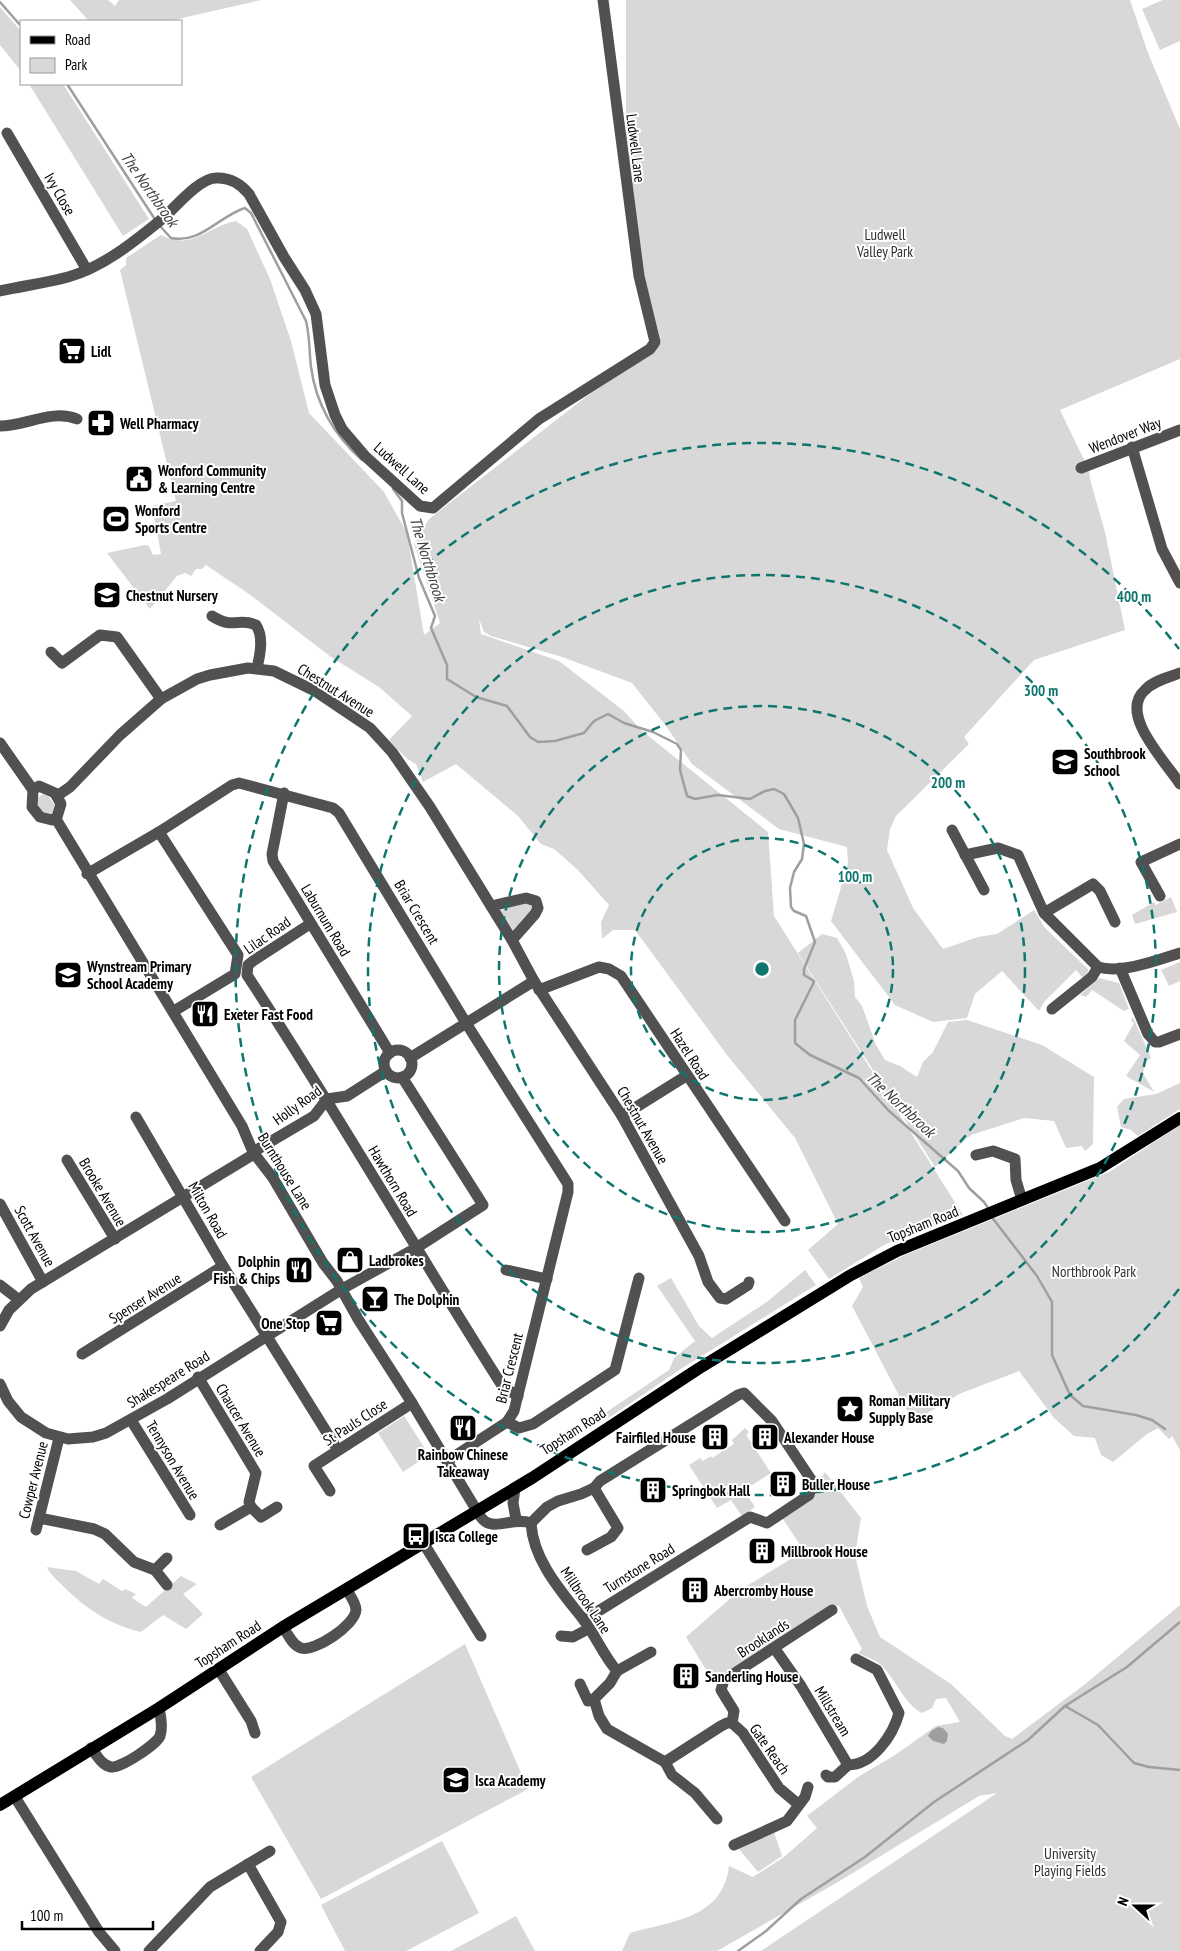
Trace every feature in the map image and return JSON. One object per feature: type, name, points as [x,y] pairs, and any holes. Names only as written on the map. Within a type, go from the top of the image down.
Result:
[{"type":"main road","name":"Topsham Road","points":[[0,1805],[160,1708],[283,1627],[515,1488],[698,1369],[852,1275],[897,1251],[1100,1168],[1180,1118]]},
{"type":"street","name":"Ludwell Lane","points":[[0,290],[68,277],[87,270],[117,253],[163,218],[184,197],[210,180],[216,178],[243,186],[305,290],[316,314],[325,385],[342,429],[365,456],[420,506],[433,508],[539,419],[650,348],[655,342],[637,267],[603,0]]},
{"type":"street","name":"Ivy Close","points":[[7,134],[87,270]]},
{"type":"street","points":[[0,426],[22,424],[60,414],[77,419]]},
{"type":"street","name":"Wendover Way","points":[[1081,468],[1180,430]]},
{"type":"street","points":[[1132,447],[1162,549],[1180,583]]},
{"type":"street","points":[[211,616],[226,624],[246,623],[256,625],[260,632],[260,656],[257,668]]},
{"type":"street","points":[[51,652],[62,664],[100,636],[117,637],[161,699]]},
{"type":"street","name":"Chestnut Avenue","points":[[57,796],[70,787],[120,735],[161,699],[205,676],[257,668],[274,671],[297,680],[370,728],[392,752],[430,807],[512,940],[536,986],[622,1116],[699,1256],[708,1282],[718,1297],[726,1299],[748,1285],[749,1282]]},
{"type":"street","points":[[1180,673],[1144,690],[1137,704],[1136,715],[1141,728],[1180,784]]},
{"type":"street","points":[[0,743],[33,790]]},
{"type":"street","name":"Briar Crescent","points":[[87,874],[159,832],[232,785],[239,783],[330,807],[339,813],[466,1023],[568,1184],[568,1192],[514,1411],[507,1422],[447,1461]]},
{"type":"street","points":[[39,786],[44,787],[57,796],[61,808],[56,819],[45,820],[34,811],[31,798],[33,790],[39,786]]},
{"type":"street","name":"Laburnum Road","points":[[284,794],[272,854],[273,861],[390,1053]]},
{"type":"street","name":"Burnthouse Lane","points":[[56,819],[87,874],[174,1011],[242,1126],[254,1153],[273,1178],[323,1263],[342,1289],[358,1319],[412,1403],[477,1511]]},
{"type":"street","points":[[952,830],[984,890]]},
{"type":"street","name":"Lilac Road","points":[[159,832],[238,955],[234,974],[174,1011]]},
{"type":"street","points":[[1160,896],[1141,862],[1180,844]]},
{"type":"street","points":[[965,856],[998,848],[1018,855],[1042,910],[1098,967],[1120,968],[1180,953]]},
{"type":"street","points":[[1042,910],[1093,884],[1100,891],[1115,922]]},
{"type":"street","points":[[491,906],[526,898],[536,901],[538,908],[535,914],[512,940]]},
{"type":"street","name":"Lilac Road","points":[[247,975],[248,965],[310,924]]},
{"type":"street","name":"Hazel Road","points":[[536,986],[599,967],[615,972],[625,982],[686,1076],[785,1221]]},
{"type":"street","points":[[1052,1009],[1092,977],[1098,967]]},
{"type":"street","points":[[1120,968],[1148,1034],[1154,1042],[1180,1034]]},
{"type":"street","name":"Hawthorn Road","points":[[247,975],[327,1099],[416,1248],[503,1387],[518,1396]]},
{"type":"street","points":[[410,1058],[466,1023],[536,986]]},
{"type":"street","points":[[404,1052],[410,1058],[410,1072],[402,1077],[393,1077],[386,1072],[384,1063],[390,1053],[404,1052]]},
{"type":"street","name":"Holly Road","points":[[254,1153],[314,1116],[327,1099],[347,1096],[386,1072]]},
{"type":"street","points":[[622,1116],[686,1076]]},
{"type":"street","name":"Shakespeare Road","points":[[0,1384],[4,1403],[27,1422],[59,1438],[93,1437],[114,1430],[342,1289],[416,1248],[483,1205],[402,1077]]},
{"type":"street","name":"Milton Road","points":[[136,1117],[265,1336],[334,1444]]},
{"type":"street","points":[[976,1154],[993,1150],[1015,1159],[1016,1180],[1022,1200]]},
{"type":"street","points":[[0,1326],[18,1299],[254,1153]]},
{"type":"street","name":"Brooke Avenue","points":[[66,1160],[115,1239]]},
{"type":"street","name":"Scott Avenue","points":[[0,1204],[43,1282]]},
{"type":"street","name":"Spenser Avenue","points":[[82,1354],[223,1266]]},
{"type":"street","points":[[506,1270],[547,1279]]},
{"type":"street","points":[[507,1422],[519,1428],[533,1424],[615,1370],[640,1278]]},
{"type":"street","points":[[0,1285],[18,1299]]},
{"type":"street","name":"Chaucer Avenue","points":[[198,1377],[256,1473],[250,1502],[251,1507]]},
{"type":"street","name":"Turnstone Road","points":[[531,1523],[547,1507],[594,1488],[600,1481],[744,1393],[772,1421],[812,1481],[809,1495],[767,1523],[750,1517],[707,1537],[589,1621],[573,1638],[561,1636]]},
{"type":"street","name":"St Pauls Close","points":[[330,1491],[310,1468],[412,1403]]},
{"type":"street","name":"Tennyson Avenue","points":[[131,1420],[190,1516]]},
{"type":"street","name":"Cowper Avenue","points":[[59,1438],[37,1524],[99,1532],[110,1537],[134,1562],[155,1570]]},
{"type":"street","points":[[515,1488],[516,1520]]},
{"type":"street","points":[[587,1550],[611,1537],[618,1528],[594,1488]]},
{"type":"street","points":[[220,1525],[251,1507],[261,1517],[277,1507]]},
{"type":"street","points":[[477,1511],[486,1523],[497,1524],[516,1520],[531,1523]]},
{"type":"street","name":"Millbrook Lane","points":[[531,1523],[534,1546],[542,1560],[569,1604],[589,1621],[617,1671]]},
{"type":"street","points":[[424,1544],[481,1636]]},
{"type":"street","points":[[167,1558],[155,1570],[167,1585]]},
{"type":"street","points":[[283,1627],[294,1643],[304,1648],[310,1648],[338,1633],[351,1624],[356,1612],[356,1606],[346,1589]]},
{"type":"street","name":"Brooklands","points":[[732,1723],[734,1711],[721,1690],[724,1680],[775,1649],[832,1610]]},
{"type":"street","name":"Millstream","points":[[775,1649],[801,1686],[848,1765]]},
{"type":"street","points":[[591,1700],[610,1683],[617,1671],[651,1652]]},
{"type":"street","points":[[826,1775],[828,1778],[835,1777],[848,1765],[859,1764],[887,1741],[904,1712],[878,1670],[856,1659]]},
{"type":"street","points":[[219,1670],[251,1721],[255,1733]]},
{"type":"street","points":[[580,1684],[607,1729],[660,1759],[672,1775],[696,1793],[717,1819]]},
{"type":"street","points":[[92,1748],[106,1765],[114,1767],[122,1765],[157,1741],[160,1736],[160,1708]]},
{"type":"street","name":"Gate Reach","points":[[660,1759],[721,1726],[732,1723],[743,1733],[779,1788],[798,1804]]},
{"type":"street","points":[[734,1845],[787,1821],[805,1797],[808,1787]]},
{"type":"street","points":[[14,1797],[99,1932],[115,1951]]},
{"type":"street","points":[[149,1951],[210,1887],[270,1851]]},
{"type":"street","points":[[248,1864],[281,1922],[278,1932],[260,1951]]},
{"type":"green space","points":[[70,0],[108,0],[115,6],[119,0],[261,0],[173,20],[88,20]]},
{"type":"green space","name":"Ludwell Valley Park","points":[[626,0],[1130,0],[1148,53],[1180,129],[1180,359],[1060,410],[1089,470],[1105,532],[1125,630],[1034,660],[964,737],[969,744],[896,816],[890,829],[887,850],[913,908],[943,949],[978,937],[997,934],[1034,910],[1045,928],[1088,969],[1088,974],[1083,978],[1076,970],[1044,1002],[1039,1011],[1002,971],[975,994],[967,1018],[933,1022],[895,1005],[831,921],[848,864],[847,847],[779,829],[692,764],[666,726],[632,683],[562,657],[491,636],[484,632],[479,619],[481,634],[559,661],[624,711],[641,730],[768,832],[774,916],[963,1215],[926,1230],[910,1233],[884,1245],[829,1279],[808,1250],[838,1224],[795,1138],[727,1055],[635,930],[613,930],[602,939],[601,922],[609,905],[577,869],[554,849],[541,844],[518,816],[456,764],[423,782],[416,764],[406,758],[389,740],[412,716],[379,687],[331,657],[249,594],[206,565],[202,569],[196,569],[191,576],[185,573],[177,576],[150,609],[107,553],[145,545],[149,546],[153,555],[161,554],[152,506],[176,501],[120,270],[126,265],[126,258],[161,235],[172,239],[191,239],[236,221],[247,229],[270,279],[291,341],[309,413],[384,492],[407,533],[424,635],[440,623],[414,544],[429,519],[587,396],[646,357],[661,343],[644,278],[626,151]]},
{"type":"green space","points":[[1163,0],[1180,0],[1180,41],[1160,50],[1142,9]]},
{"type":"green space","points":[[0,7],[20,30],[20,70],[0,45]]},
{"type":"green space","points":[[30,85],[64,85],[149,219],[123,236]]},
{"type":"green space","points":[[43,794],[49,797],[56,807],[55,811],[48,816],[37,807],[36,799]]},
{"type":"green space","points":[[1171,897],[1177,912],[1135,924],[1132,915],[1154,902],[1156,905]]},
{"type":"green space","points":[[532,903],[533,908],[513,930],[499,911],[516,904]]},
{"type":"green space","points":[[822,934],[837,938],[846,954],[854,981],[855,997],[862,1006],[876,1045],[885,1060],[900,1066],[917,1077],[923,1062],[933,1052],[948,1022],[967,1020],[1042,1045],[1094,1077],[1093,1144],[1085,1151],[1082,1146],[1066,1148],[1054,1121],[1024,1118],[971,1135],[935,1167],[798,953]]},
{"type":"green space","points":[[1180,962],[1180,981],[1169,986],[1161,970]]},
{"type":"green space","points":[[1099,978],[1119,983],[1129,1009],[1124,1011],[1092,990],[1086,997],[1080,995]]},
{"type":"green space","points":[[1133,1017],[1151,1058],[1146,1061],[1143,1073],[1154,1092],[1126,1076],[1140,1055],[1124,1041],[1134,1023],[1131,1020]]},
{"type":"green space","points":[[1180,1083],[1180,1109],[1138,1136],[1131,1130],[1121,1127],[1117,1107],[1124,1099],[1156,1094]]},
{"type":"green space","name":"Northbrook Park","points":[[1180,1125],[1180,1450],[1172,1436],[1169,1439],[1158,1428],[1147,1434],[1113,1462],[1101,1455],[1095,1438],[1074,1436],[1054,1418],[1019,1371],[959,1394],[913,1422],[852,1306],[863,1287],[859,1278],[905,1255],[1109,1172]]},
{"type":"green space","points":[[805,1270],[816,1285],[684,1367],[607,1419],[602,1415],[669,1370],[674,1358],[695,1341],[657,1286],[671,1278],[699,1326],[712,1338],[768,1301]]},
{"type":"green space","points":[[404,1416],[429,1455],[403,1472],[378,1433]]},
{"type":"green space","points":[[745,1428],[749,1432],[746,1435],[771,1473],[744,1490],[755,1507],[742,1516],[731,1500],[717,1508],[689,1465],[700,1458],[703,1461],[711,1456],[712,1458],[734,1444],[732,1440]]},
{"type":"green space","name":"University Playing Fields","points":[[825,1472],[861,1518],[855,1555],[867,1606],[880,1637],[951,1684],[1005,1736],[1012,1739],[1084,1685],[1180,1605],[1180,1951],[761,1951],[997,1793],[979,1796],[838,1882],[717,1951],[622,1951],[630,1933],[678,1921],[706,1907],[717,1897],[725,1884],[729,1866],[753,1877],[784,1857],[817,1828],[807,1816],[858,1777],[895,1755],[936,1726],[960,1722],[946,1698],[936,1699],[932,1708],[922,1713],[916,1709],[880,1664],[858,1653],[862,1649],[839,1606],[834,1605],[713,1681],[686,1637],[740,1590],[804,1551],[781,1516],[813,1494]]},
{"type":"green space","points":[[47,1567],[76,1571],[99,1584],[103,1579],[122,1591],[125,1589],[136,1594],[132,1598],[146,1607],[181,1576],[197,1584],[183,1594],[203,1614],[186,1629],[163,1615],[141,1632],[129,1629],[108,1620],[88,1608],[57,1580]]},
{"type":"green space","points":[[465,1644],[528,1789],[321,1899],[251,1777]]},
{"type":"green space","points":[[774,1832],[782,1856],[758,1872],[738,1848]]},
{"type":"green space","points":[[442,1841],[479,1913],[406,1951],[345,1951],[321,1905]]},
{"type":"green space","points":[[516,1916],[535,1951],[451,1951]]},
{"type":"shaded area","points":[[938,1727],[943,1728],[948,1734],[947,1741],[944,1744],[933,1741],[928,1736],[931,1731]]},
{"type":"waterway","name":"The Northbrook","points":[[0,2],[20,25]]},
{"type":"waterway","name":"The Northbrook","points":[[68,85],[156,221]]},
{"type":"waterway","name":"The Northbrook","points":[[159,225],[171,238],[182,239],[201,233],[245,208],[251,213],[306,321],[313,381],[322,406],[343,440],[362,460]]},
{"type":"waterway","name":"The Northbrook","points":[[393,489],[402,501],[402,513],[419,578],[435,616],[431,628],[447,665],[447,679],[476,697],[507,706],[530,737],[538,742],[555,741],[584,733],[594,721],[608,714],[624,723],[653,732],[677,744],[681,750],[680,770],[687,796],[695,799],[718,795],[750,799],[765,791],[774,789],[784,794],[798,818],[804,844],[802,859],[794,872],[790,888],[791,907],[794,911],[806,916],[815,942],[804,969],[804,975],[814,981],[795,1020],[795,1043],[810,1055],[859,1078],[889,1111],[958,1171],[969,1188],[988,1208]]},
{"type":"waterway","name":"The Northbrook","points":[[991,1216],[1037,1276],[1052,1302],[1052,1355],[1070,1395],[1083,1406],[1136,1415],[1152,1420],[1165,1429]]},
{"type":"waterway","points":[[738,1951],[766,1931],[801,1899],[865,1857],[934,1802],[1028,1740],[1065,1706],[1127,1667],[1180,1622]]},
{"type":"waterway","points":[[1065,1706],[1098,1725],[1134,1763],[1149,1767],[1180,1770]]},
{"type":"place","name":"Lidl","points":[[72,351]]},
{"type":"place","name":"Well Pharmacy","points":[[101,423]]},
{"type":"place","name":"Wonford Community & Learning Centre","points":[[139,479]]},
{"type":"place","name":"Wonford Sports Centre","points":[[116,519]]},
{"type":"place","name":"Chestnut Nursery","points":[[107,595]]},
{"type":"place","name":"Southbrook School","points":[[1065,762]]},
{"type":"place","name":"Wynstream Primary School Academy","points":[[68,975]]},
{"type":"place","name":"Exeter Fast Food","points":[[205,1014]]},
{"type":"place","name":"Ladbrokes","points":[[350,1260]]},
{"type":"place","name":"Dolphin Fish & Chips","points":[[299,1270]]},
{"type":"place","name":"The Dolphin","points":[[375,1299]]},
{"type":"place","name":"One Stop","points":[[329,1323]]},
{"type":"place","name":"Roman Military Supply Base","points":[[850,1409]]},
{"type":"place","name":"Rainbow Chinese Takeaway","points":[[463,1428]]},
{"type":"place","name":"Fairfiled House","points":[[715,1437]]},
{"type":"place","name":"Alexander House","points":[[765,1437]]},
{"type":"place","name":"Buller House","points":[[783,1484]]},
{"type":"place","name":"Springbok Hall","points":[[653,1490]]},
{"type":"place","name":"Isca College","points":[[416,1536]]},
{"type":"place","name":"Millbrook House","points":[[762,1551]]},
{"type":"place","name":"Abercromby House","points":[[695,1590]]},
{"type":"place","name":"Sanderling House","points":[[686,1676]]},
{"type":"place","name":"Isca Academy","points":[[456,1780]]}]
